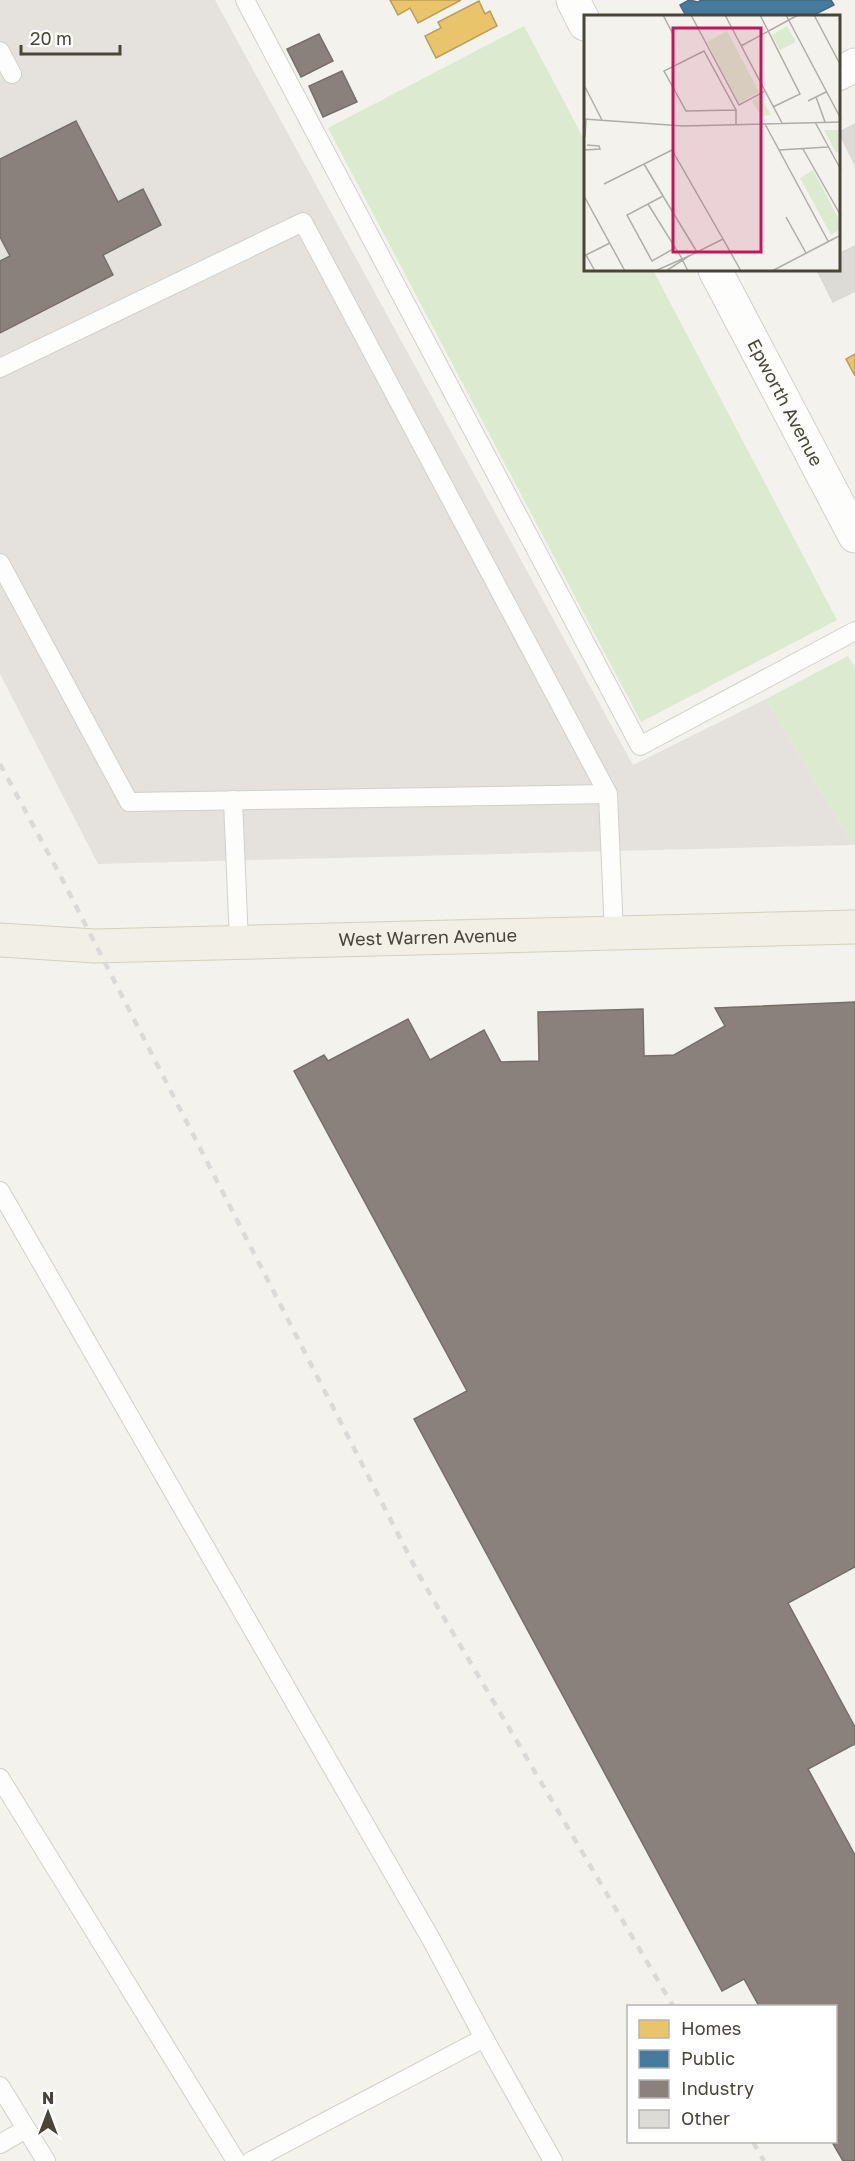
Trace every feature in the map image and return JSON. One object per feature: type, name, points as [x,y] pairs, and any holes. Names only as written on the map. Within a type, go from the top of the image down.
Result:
[{"type":"main road","name":"West Warren Avenue","points":[[0,940],[95,946],[855,927]]},
{"type":"street","points":[[573,0],[584,22]]},
{"type":"street","points":[[840,73],[855,65]]},
{"type":"street","name":"Epworth Avenue","points":[[716,272],[855,536]]},
{"type":"lane","points":[[245,0],[640,746],[855,631]]},
{"type":"lane","points":[[0,51],[12,74]]},
{"type":"lane","points":[[0,368],[303,222],[608,794],[614,934]]},
{"type":"lane","points":[[0,563],[129,802],[608,794]]},
{"type":"lane","points":[[233,800],[239,943]]},
{"type":"lane","points":[[0,1191],[431,1939],[553,2161]]},
{"type":"lane","points":[[0,1778],[236,2161]]},
{"type":"lane","points":[[251,2161],[484,2038]]},
{"type":"lane","points":[[0,2086],[46,2161]]},
{"type":"lane","points":[[0,2144],[26,2129]]},
{"type":"shaded area","points":[[0,0],[215,0],[633,765],[766,699],[853,845],[98,864],[0,674]]},
{"type":"green space","points":[[524,26],[584,139],[584,272],[654,272],[837,620],[641,722],[328,128]]},
{"type":"green space","points":[[848,656],[855,668],[855,845],[766,699]]},
{"type":"building: Homes","points":[[390,0],[461,0],[418,23],[410,8],[398,15]]},
{"type":"building: Homes","points":[[479,1],[485,14],[490,11],[497,26],[436,58],[425,36],[441,28],[438,22]]},
{"type":"building: Homes","points":[[855,354],[855,376],[846,359]]},
{"type":"building: Public","points":[[689,0],[698,2],[701,0],[831,0],[834,5],[814,15],[685,15],[680,5]]},
{"type":"building: Industry","points":[[319,34],[333,61],[301,77],[287,49]]},
{"type":"building: Industry","points":[[342,71],[357,102],[323,117],[309,86]]},
{"type":"building: Industry","points":[[76,121],[118,202],[143,189],[161,225],[103,255],[113,275],[0,333],[0,261],[10,256],[0,237],[0,159]]},
{"type":"building: Industry","points":[[855,1002],[855,1567],[788,1603],[855,1727],[855,1744],[808,1769],[855,1855],[855,2161],[843,2161],[833,2143],[837,2143],[837,2005],[758,2005],[744,1979],[722,1991],[414,1419],[467,1391],[294,1071],[324,1055],[328,1061],[408,1019],[430,1060],[484,1030],[501,1062],[539,1061],[538,1012],[643,1009],[644,1056],[674,1055],[725,1026],[715,1008]]},
{"type":"building: Other","points":[[855,124],[855,165],[840,134],[840,132]]},
{"type":"building: Other","points":[[855,246],[855,291],[833,302],[818,272],[840,272],[840,253]]},
{"type":"railway","points":[[0,764],[60,875],[420,1577],[672,2005]]},
{"type":"railway","points":[[754,2143],[764,2161]]}]
